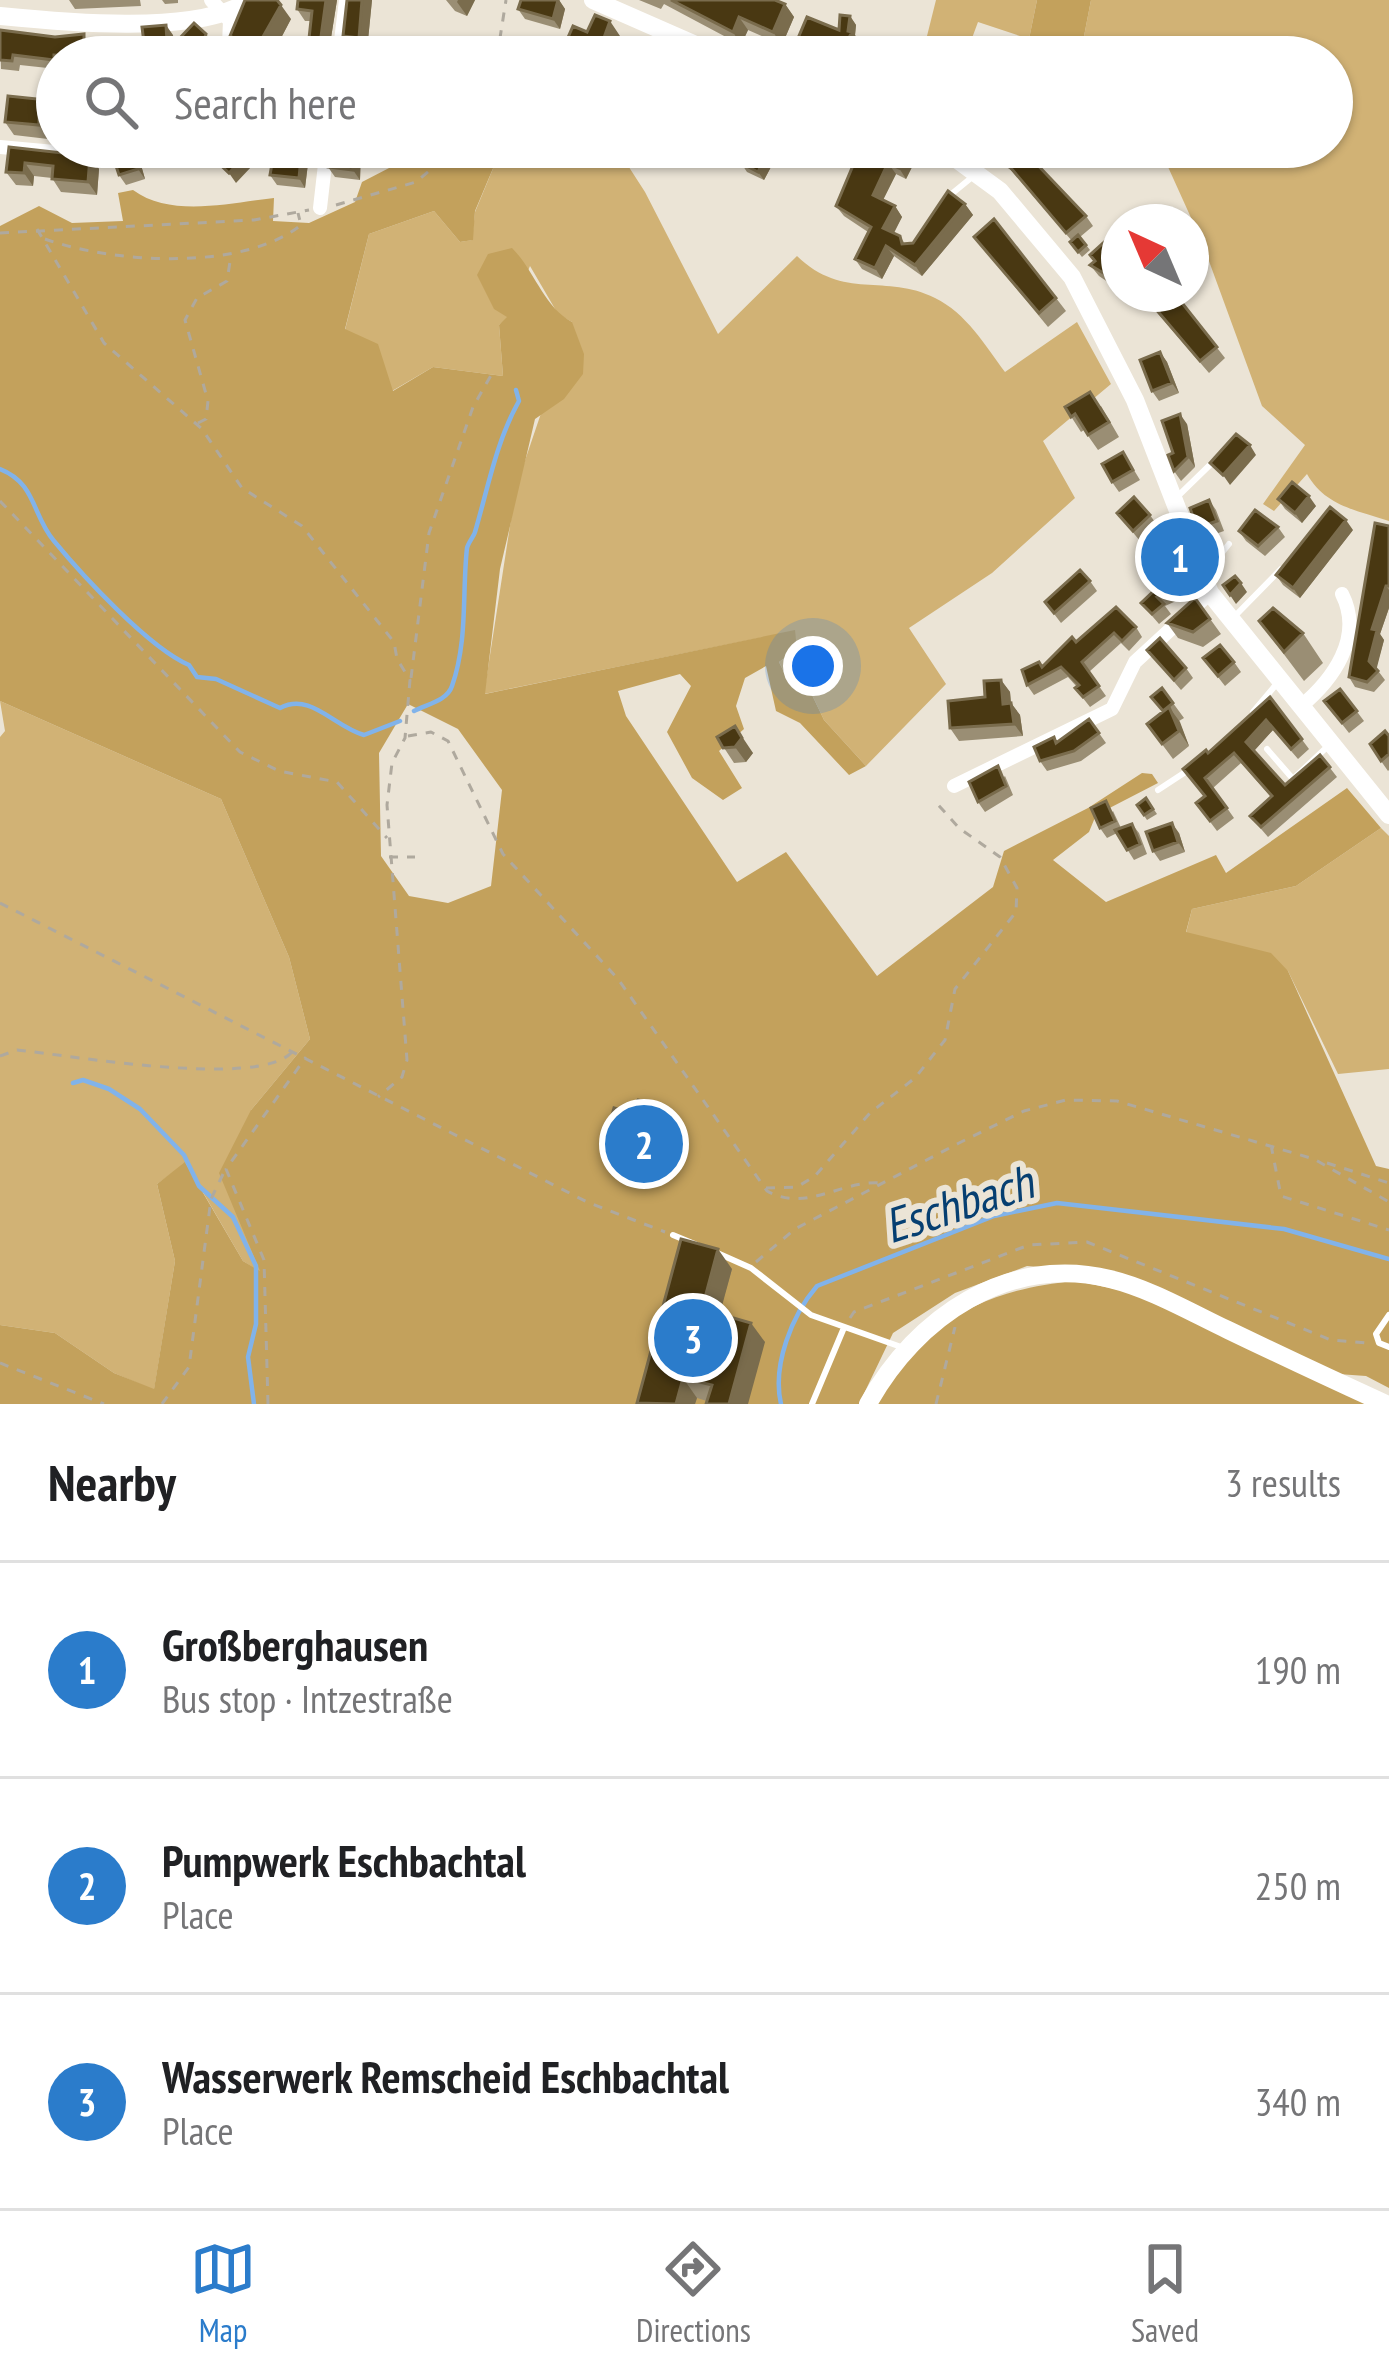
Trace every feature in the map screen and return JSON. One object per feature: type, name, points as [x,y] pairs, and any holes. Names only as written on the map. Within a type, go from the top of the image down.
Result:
[{"type":"main road","points":[[0,16],[107,24],[250,0]]},
{"type":"main road","points":[[593,0],[675,36]]},
{"type":"main road","points":[[972,168],[1010,201],[1072,278],[1135,400],[1206,584],[1230,622],[1389,815]]},
{"type":"main road","points":[[868,1404],[908,1348],[935,1322],[975,1295],[1016,1278],[1090,1275],[1154,1295],[1386,1404]]},
{"type":"street","points":[[342,36],[346,0]]},
{"type":"street","points":[[218,6],[230,36]]},
{"type":"street","points":[[0,147],[36,150]]},
{"type":"street","points":[[320,208],[325,168]]},
{"type":"street","points":[[954,786],[1112,709],[1135,662],[1206,584]]},
{"type":"street","points":[[1300,707],[1330,681],[1340,663],[1351,610],[1342,594]]},
{"type":"lane","points":[[937,214],[976,171]]},
{"type":"lane","points":[[1173,498],[1187,493],[1217,457]]},
{"type":"lane","points":[[1206,584],[1229,544]]},
{"type":"lane","points":[[1230,622],[1294,554]]},
{"type":"lane","points":[[1243,724],[1279,681]]},
{"type":"lane","points":[[1267,749],[1293,779],[1330,744]]},
{"type":"lane","points":[[1158,790],[1193,766]]},
{"type":"lane","points":[[673,1235],[751,1268],[811,1315],[843,1330],[908,1348]]},
{"type":"lane","points":[[1389,1316],[1376,1334],[1379,1343],[1389,1347]]},
{"type":"lane","points":[[812,1404],[843,1330]]},
{"type":"path","points":[[500,36],[506,0]]},
{"type":"path","points":[[0,233],[254,220],[416,182],[432,168]]},
{"type":"path","points":[[43,238],[151,255],[231,255],[290,235],[301,225],[297,212]]},
{"type":"path","points":[[37,230],[104,344],[196,423],[242,488],[296,522],[316,542],[347,589],[376,615],[410,680]]},
{"type":"path","points":[[196,423],[206,418],[208,401],[185,320],[197,298],[227,281],[231,255]]},
{"type":"path","points":[[378,1097],[402,1077],[407,1060],[388,856],[389,779],[405,738],[429,533],[473,407],[494,370]]},
{"type":"path","points":[[0,501],[223,737],[256,762],[337,782],[388,838]]},
{"type":"path","points":[[405,738],[431,732],[448,741],[503,854],[618,979],[764,1188],[784,1198],[806,1200],[859,1182],[881,1184]]},
{"type":"path","points":[[764,1188],[797,1187],[815,1176],[870,1113],[915,1078],[945,1040],[955,989],[1016,912],[1017,888],[1000,857],[959,829],[933,800]]},
{"type":"path","points":[[388,856],[415,857]]},
{"type":"path","points":[[0,903],[586,1202],[673,1235]]},
{"type":"path","points":[[0,1056],[17,1050],[238,1070],[285,1060],[293,1051]]},
{"type":"path","points":[[162,1404],[189,1367],[212,1199],[226,1168],[306,1058]]},
{"type":"path","points":[[751,1268],[779,1240],[881,1184],[1024,1112],[1066,1100],[1117,1101],[1389,1183]]},
{"type":"path","points":[[1271,1145],[1281,1196],[1389,1230]]},
{"type":"path","points":[[1314,1159],[1389,1202]]},
{"type":"path","points":[[226,1168],[264,1260],[268,1404]]},
{"type":"path","points":[[935,1322],[957,1328],[940,1373],[936,1404]]},
{"type":"path","points":[[0,1363],[104,1404]]},
{"type":"shaded area","points":[[936,0],[1037,0],[1030,36],[978,22],[973,36],[927,36]]},
{"type":"shaded area","points":[[1037,0],[1091,0],[1084,36],[1030,36]]},
{"type":"shaded area","points":[[1091,0],[1389,0],[1389,521],[1332,500],[1307,474],[1274,511],[1263,504],[1305,445],[1262,406],[1209,261],[1209,204],[1185,204],[1169,168],[1353,168],[1353,36],[1084,36]]},
{"type":"shaded area","points":[[389,168],[493,168],[475,211],[473,240],[460,242],[434,211],[369,234],[345,329],[378,344],[393,391],[433,367],[503,376],[499,325],[507,317],[494,309],[477,275],[488,254],[512,248],[546,298],[572,322],[584,354],[583,374],[564,399],[535,419],[500,569],[485,694],[795,630],[797,649],[779,662],[784,672],[804,678],[824,720],[866,766],[849,775],[800,723],[776,711],[766,666],[745,678],[736,706],[744,729],[719,751],[742,788],[723,800],[692,778],[667,732],[691,686],[680,674],[618,691],[626,716],[737,882],[786,852],[877,976],[993,887],[1004,851],[1088,808],[1142,773],[1152,774],[1158,783],[1096,815],[1089,832],[1053,860],[1106,902],[1216,855],[1226,873],[1347,788],[1381,828],[1296,886],[1192,909],[1186,932],[1271,953],[1288,971],[1376,1166],[1389,1169],[1389,1388],[1366,1376],[1338,1374],[1116,1273],[1027,1266],[955,1293],[893,1333],[859,1404],[0,1404],[0,1325],[55,1333],[114,1373],[154,1389],[175,1261],[157,1184],[185,1162],[243,1261],[260,1271],[219,1173],[251,1110],[310,1039],[289,957],[221,799],[0,701],[0,226],[39,206],[72,223],[123,221],[118,193],[133,190],[148,199],[182,206],[274,198],[273,221],[309,223],[355,202],[362,182]],"holes":[[[408,704],[458,729],[502,790],[491,886],[448,903],[409,896],[381,856],[379,753]]]},
{"type":"shaded area","points":[[493,168],[630,168],[718,334],[797,256],[831,278],[917,291],[946,304],[1005,372],[1077,322],[1111,384],[1043,441],[1075,498],[992,573],[909,628],[946,684],[866,766],[824,720],[804,678],[784,672],[779,662],[797,649],[794,631],[484,694],[516,487],[572,322],[558,314],[530,266],[508,318],[499,325],[503,376],[433,367],[392,391],[345,330],[369,234],[434,211],[460,242],[472,240],[475,212]]},
{"type":"shaded area","points":[[0,701],[221,799],[289,957],[310,1039],[251,1110],[262,1273],[243,1261],[186,1163],[157,1184],[175,1261],[154,1390],[114,1373],[55,1333],[0,1325],[0,737],[5,731]]},
{"type":"shaded area","points":[[1381,828],[1389,836],[1389,1069],[1338,1074],[1288,971],[1186,933],[1192,909],[1296,886]]},
{"type":"shaded area","points":[[1076,1281],[1130,1292],[1372,1404],[876,1404],[916,1351],[960,1315],[1012,1292]]},
{"type":"building","points":[[245,0],[277,0],[281,5],[263,36],[230,36]]},
{"type":"building","points":[[298,0],[326,0],[321,36],[309,36],[312,11],[297,9]]},
{"type":"building","points":[[347,0],[362,0],[359,36],[343,36]]},
{"type":"building","points":[[521,0],[558,0],[553,19],[518,9]]},
{"type":"building","points":[[671,0],[775,0],[785,4],[773,32],[739,17],[733,32]]},
{"type":"building","points":[[595,15],[610,21],[605,36],[569,36],[573,26],[587,32]]},
{"type":"building","points":[[840,15],[850,16],[850,36],[799,36],[807,17],[839,30]]},
{"type":"building","points":[[194,23],[206,34],[205,36],[182,36]]},
{"type":"building","points":[[166,25],[167,36],[143,36],[142,27]]},
{"type":"building","points":[[0,30],[47,36],[36,36],[36,58],[13,55],[12,61],[0,60]]},
{"type":"building","points":[[8,96],[36,99],[36,125],[5,122]]},
{"type":"building","points":[[9,147],[36,150],[36,164],[25,163],[24,173],[6,172]]},
{"type":"building","points":[[53,168],[89,168],[88,182],[52,179]]},
{"type":"building","points":[[271,168],[300,168],[299,178],[270,175]]},
{"type":"building","points":[[852,168],[886,168],[873,195],[895,206],[883,228],[900,236],[902,244],[913,243],[948,191],[965,204],[915,265],[886,246],[875,268],[855,259],[871,227],[836,206]]},
{"type":"building","points":[[1011,168],[1040,168],[1086,216],[1066,233]]},
{"type":"building","points":[[994,219],[1056,298],[1039,313],[974,237]]},
{"type":"building","points":[[1078,235],[1086,245],[1078,252],[1070,242]]},
{"type":"building","points":[[1101,245],[1101,272],[1090,265],[1095,261],[1090,255]]},
{"type":"building","points":[[1158,312],[1189,312],[1217,347],[1200,361]]},
{"type":"building","points":[[1160,352],[1172,383],[1152,391],[1140,360]]},
{"type":"building","points":[[1090,392],[1109,422],[1088,435],[1065,407]]},
{"type":"building","points":[[1180,414],[1188,457],[1174,471],[1162,421]]},
{"type":"building","points":[[1236,434],[1250,445],[1223,475],[1210,463]]},
{"type":"building","points":[[1123,452],[1133,470],[1112,482],[1102,464]]},
{"type":"building","points":[[1292,482],[1309,496],[1295,513],[1278,499]]},
{"type":"building","points":[[1134,497],[1150,515],[1133,531],[1117,513]]},
{"type":"building","points":[[1209,500],[1217,521],[1197,528],[1190,508]]},
{"type":"building","points":[[1330,507],[1346,520],[1293,588],[1276,575]]},
{"type":"building","points":[[1255,510],[1278,527],[1258,546],[1239,531]]},
{"type":"building","points":[[1375,523],[1389,526],[1389,586],[1372,629],[1377,630],[1369,661],[1378,671],[1367,682],[1349,677]]},
{"type":"building","points":[[1177,563],[1185,584],[1157,597],[1164,604],[1152,614],[1141,603],[1160,585],[1155,572]]},
{"type":"building","points":[[1080,570],[1090,581],[1054,613],[1045,602]]},
{"type":"building","points":[[1235,576],[1241,583],[1230,595],[1223,585]]},
{"type":"building","points":[[1195,598],[1210,619],[1193,632],[1167,623]]},
{"type":"building","points":[[1116,607],[1136,627],[1122,641],[1114,633],[1082,662],[1099,686],[1083,697],[1075,688],[1079,685],[1061,667],[1027,685],[1022,670],[1039,662],[1042,667],[1072,637],[1076,642]]},
{"type":"building","points":[[1273,608],[1303,633],[1284,652],[1259,621]]},
{"type":"building","points":[[1160,638],[1186,668],[1174,680],[1147,650]]},
{"type":"building","points":[[1220,645],[1234,662],[1218,676],[1203,658]]},
{"type":"building","points":[[1001,680],[1003,704],[1011,703],[1014,724],[950,728],[948,701],[985,697],[984,681]]},
{"type":"building","points":[[1162,688],[1173,703],[1163,711],[1151,697]]},
{"type":"building","points":[[1340,689],[1357,711],[1342,723],[1324,701]]},
{"type":"building","points":[[1270,697],[1302,739],[1291,749],[1266,720],[1246,742],[1285,785],[1320,755],[1330,767],[1261,827],[1250,816],[1272,796],[1234,753],[1205,778],[1227,808],[1210,821],[1196,803],[1205,796],[1183,769],[1206,750],[1208,753]]},
{"type":"building","points":[[1169,707],[1179,731],[1162,744],[1147,724]]},
{"type":"building","points":[[1089,719],[1099,733],[1074,751],[1040,761],[1034,747],[1054,737],[1056,743]]},
{"type":"building","points":[[735,726],[742,738],[735,747],[723,748],[717,737]]},
{"type":"building","points":[[1385,731],[1389,754],[1381,761],[1370,744]]},
{"type":"building","points":[[998,766],[1006,786],[978,802],[969,782]]},
{"type":"building","points":[[1146,798],[1153,809],[1144,815],[1137,805]]},
{"type":"building","points":[[1106,801],[1115,821],[1100,828],[1091,808]]},
{"type":"building","points":[[1172,823],[1178,842],[1153,851],[1146,832]]},
{"type":"building","points":[[1132,824],[1140,844],[1127,850],[1115,830]]},
{"type":"building","points":[[638,1100],[650,1103],[652,1123],[660,1125],[655,1141],[647,1139],[635,1153],[607,1133],[614,1108],[627,1112]]},
{"type":"building","points":[[681,1239],[718,1249],[702,1309],[751,1323],[729,1404],[706,1404],[712,1385],[683,1378],[676,1404],[637,1403]],"holes":[[[697,1328],[725,1335],[719,1356],[690,1349]]]},
{"type":"waterway","points":[[414,711],[441,699],[452,686],[462,634],[467,548],[498,449],[519,401],[516,390]]},
{"type":"waterway","points":[[0,469],[21,482],[54,541],[98,591],[155,643],[189,665],[197,677],[216,679],[280,708],[291,704],[312,707],[364,735],[400,721]]},
{"type":"waterway","points":[[73,1083],[83,1080],[109,1089],[140,1109],[184,1155],[199,1186],[233,1217],[256,1266],[256,1324],[248,1357],[254,1404]]},
{"type":"waterway","name":"Eschbach","points":[[781,1404],[779,1373],[786,1341],[817,1286],[994,1216],[1057,1203],[1284,1229],[1389,1259]]},
{"type":"place","name":"Großberghausen","points":[[1180,557]]},
{"type":"place","name":"Pumpwerk Eschbachtal","points":[[644,1144]]},
{"type":"place","name":"Wasserwerk Remscheid Eschbachtal","points":[[693,1338]]}]
